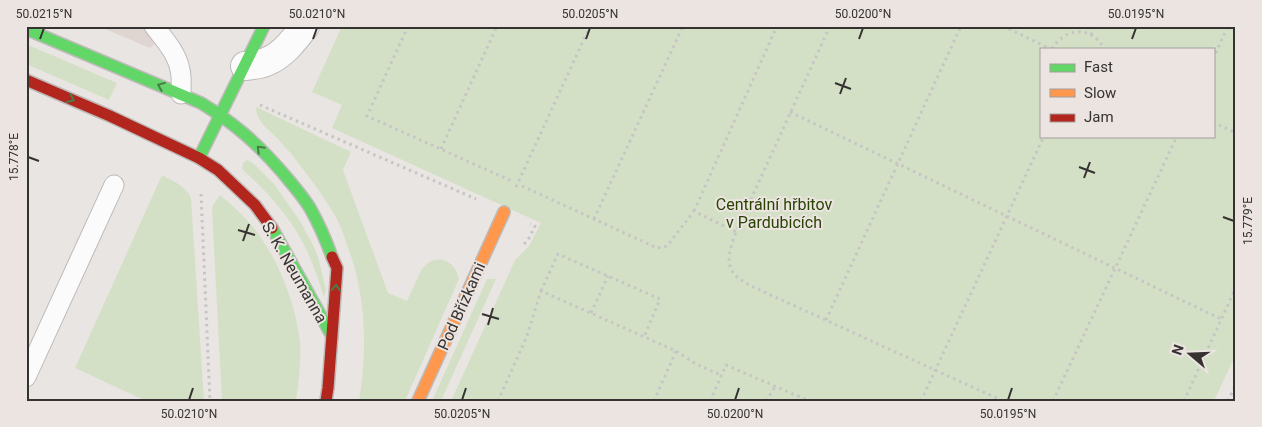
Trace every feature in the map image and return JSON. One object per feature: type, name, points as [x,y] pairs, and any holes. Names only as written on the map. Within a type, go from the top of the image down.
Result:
[{"type":"street","points":[[199,158],[264,26]]},
{"type":"street","points":[[245,66],[260,64],[277,56],[291,44],[305,26]]},
{"type":"street","name":"S. K. Neumanna","points":[[26,29],[201,103],[236,126],[275,164],[299,193],[321,229],[337,268],[332,336]]},
{"type":"street","name":"S. K. Neumanna","points":[[26,80],[110,116],[199,158],[218,170],[255,205],[269,223],[332,336]]},
{"type":"street","name":"Pod Břízkami","points":[[418,401],[504,212]]},
{"type":"street","points":[[326,401],[332,336]]},
{"type":"lane","points":[[154,26],[170,47],[178,64],[181,94]]},
{"type":"lane","points":[[26,377],[114,185]]},
{"type":"path","points":[[408,26],[367,116],[655,247],[663,248],[668,245],[694,211],[778,26]]},
{"type":"path","points":[[441,149],[497,26]]},
{"type":"path","points":[[514,192],[590,26]]},
{"type":"path","points":[[594,219],[684,26]]},
{"type":"path","points":[[830,26],[736,232],[730,251],[729,262],[731,269],[736,276],[751,286],[1003,401]]},
{"type":"path","points":[[826,320],[960,26]]},
{"type":"path","points":[[1002,26],[1050,48]]},
{"type":"path","points":[[1091,35],[1095,26]]},
{"type":"path","points":[[1214,57],[1228,26]]},
{"type":"path","points":[[1053,48],[1064,35],[1073,32],[1091,35],[1098,40],[1103,48]]},
{"type":"path","points":[[232,92],[504,212]]},
{"type":"path","points":[[790,112],[1221,319]]},
{"type":"path","points":[[1214,122],[1236,133]]},
{"type":"path","points":[[921,401],[1043,138]]},
{"type":"path","points":[[1053,401],[1176,138]]},
{"type":"path","points":[[200,191],[210,401]]},
{"type":"path","points":[[694,211],[736,232]]},
{"type":"path","points":[[498,401],[527,336],[541,291],[558,254],[660,299],[644,337]]},
{"type":"path","points":[[592,313],[608,276]]},
{"type":"path","points":[[1184,401],[1236,286]]},
{"type":"path","points":[[541,291],[676,351],[696,364],[721,375]]},
{"type":"path","points":[[654,401],[676,351]]},
{"type":"path","points":[[710,401],[726,365],[808,401]]},
{"type":"path","points":[[1228,401],[1236,384]]},
{"type":"path","points":[[766,401],[776,386]]},
{"type":"shaded area","points":[[98,26],[175,26],[150,48]]},
{"type":"green space","name":"Centrální hřbitov v Pardubicích","points":[[342,26],[1236,26],[1236,354],[1214,401],[451,401],[515,260],[529,246],[541,223],[332,128],[342,105],[312,92]]},
{"type":"green space","points":[[26,44],[117,83],[109,100],[26,64]]},
{"type":"green space","points":[[256,107],[351,152],[343,170],[388,293],[407,301],[422,269],[427,264],[438,259],[449,263],[457,272],[459,279],[405,401],[359,401],[364,361],[364,340],[361,300],[353,261],[338,221],[325,199],[294,157],[260,121]]},
{"type":"green space","points":[[247,160],[253,163],[274,184],[300,221],[318,257],[326,290],[324,297],[311,260],[299,235],[274,201],[244,171],[242,168],[243,163]]},
{"type":"green space","points":[[162,175],[183,187],[191,198],[204,401],[146,401],[75,368]]},
{"type":"green space","points":[[220,195],[237,210],[262,239],[278,267],[290,297],[300,343],[300,372],[296,401],[222,401],[212,210]]},
{"type":"green space","points":[[487,279],[496,279],[441,401],[432,401]]},
{"type":"traffic: fast","points":[[199,158],[264,26]]},
{"type":"traffic: fast","points":[[26,29],[201,103],[224,118],[263,152],[300,194],[310,208],[332,257]]},
{"type":"traffic: fast","points":[[272,228],[332,336]]},
{"type":"traffic: slow","points":[[418,401],[504,212]]},
{"type":"traffic: jam","points":[[26,80],[110,116],[199,158],[218,170],[255,205],[272,228]]},
{"type":"traffic: jam","points":[[326,401],[337,268],[332,257]]}]
